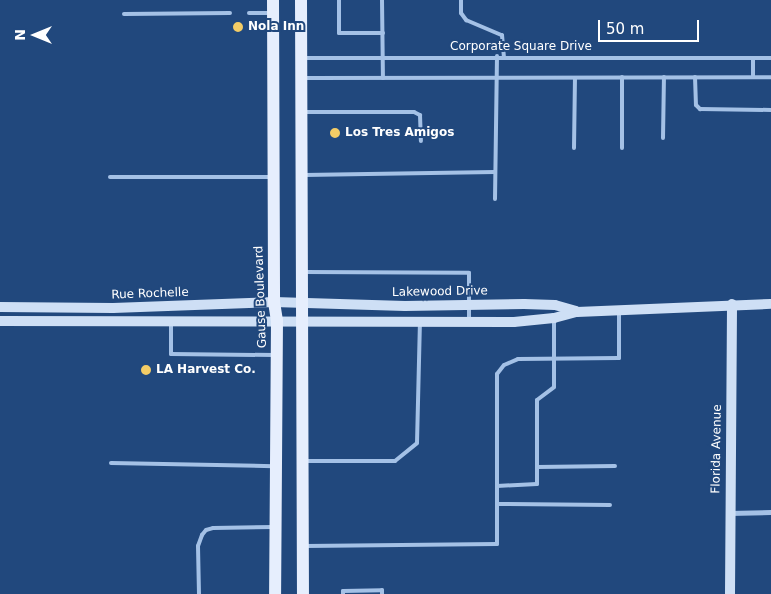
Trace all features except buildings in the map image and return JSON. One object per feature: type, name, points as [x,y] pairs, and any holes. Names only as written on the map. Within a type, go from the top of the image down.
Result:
[{"type":"main road","points":[[301,0],[303,594]]},
{"type":"main road","name":"Gause Boulevard","points":[[273,6],[274,302],[277,320],[276,594]]},
{"type":"street","name":"Rue Rochelle","points":[[0,307],[113,308],[274,302],[302,303]]},
{"type":"street","name":"Lakewood Drive","points":[[302,303],[555,305],[577,312]]},
{"type":"street","name":"Lakewood Drive","points":[[302,322],[514,322],[554,318],[577,312],[732,304],[771,304]]},
{"type":"street","name":"Florida Avenue","points":[[730,594],[729,513],[732,304]]},
{"type":"street","points":[[420,322],[421,305]]},
{"type":"street","points":[[42,307],[42,321]]},
{"type":"street","name":"Rue Rochelle","points":[[0,321],[277,320],[302,322]]},
{"type":"street","points":[[729,513],[771,512]]},
{"type":"lane","points":[[339,0],[339,33],[383,32]]},
{"type":"lane","points":[[382,0],[383,78]]},
{"type":"lane","points":[[461,0],[461,13],[466,20],[502,36],[504,56]]},
{"type":"lane","points":[[249,13],[273,6]]},
{"type":"lane","points":[[124,14],[230,13]]},
{"type":"lane","name":"Corporate Square Drive","points":[[302,58],[497,56],[771,58]]},
{"type":"lane","points":[[495,199],[497,56]]},
{"type":"lane","points":[[753,58],[753,77]]},
{"type":"lane","points":[[622,77],[622,148]]},
{"type":"lane","points":[[663,138],[664,77]]},
{"type":"lane","points":[[695,77],[696,105],[700,109],[771,110]]},
{"type":"lane","points":[[302,78],[771,77]]},
{"type":"lane","points":[[574,148],[576,78]]},
{"type":"lane","points":[[302,112],[414,112],[420,115],[420,141]]},
{"type":"lane","points":[[302,175],[495,172]]},
{"type":"lane","points":[[110,176],[273,176]]},
{"type":"lane","points":[[302,272],[469,273],[470,322]]},
{"type":"lane","points":[[303,546],[497,544],[497,374],[504,364],[518,359],[619,358],[619,310]]},
{"type":"lane","points":[[497,486],[536,484],[537,400],[554,387],[556,358],[554,318]]},
{"type":"lane","points":[[171,320],[171,354],[277,355]]},
{"type":"lane","points":[[302,461],[395,461],[417,443],[420,322]]},
{"type":"lane","points":[[111,462],[276,466]]},
{"type":"lane","points":[[536,467],[615,466]]},
{"type":"lane","points":[[497,504],[610,505]]},
{"type":"lane","points":[[199,594],[198,546],[206,530],[213,528],[276,527]]},
{"type":"lane","points":[[343,594],[343,591],[382,590],[382,594]]},
{"type":"place","name":"Nola Inn","points":[[238,27]]},
{"type":"place","name":"Los Tres Amigos","points":[[335,133]]},
{"type":"place","name":"LA Harvest Co.","points":[[146,370]]}]
